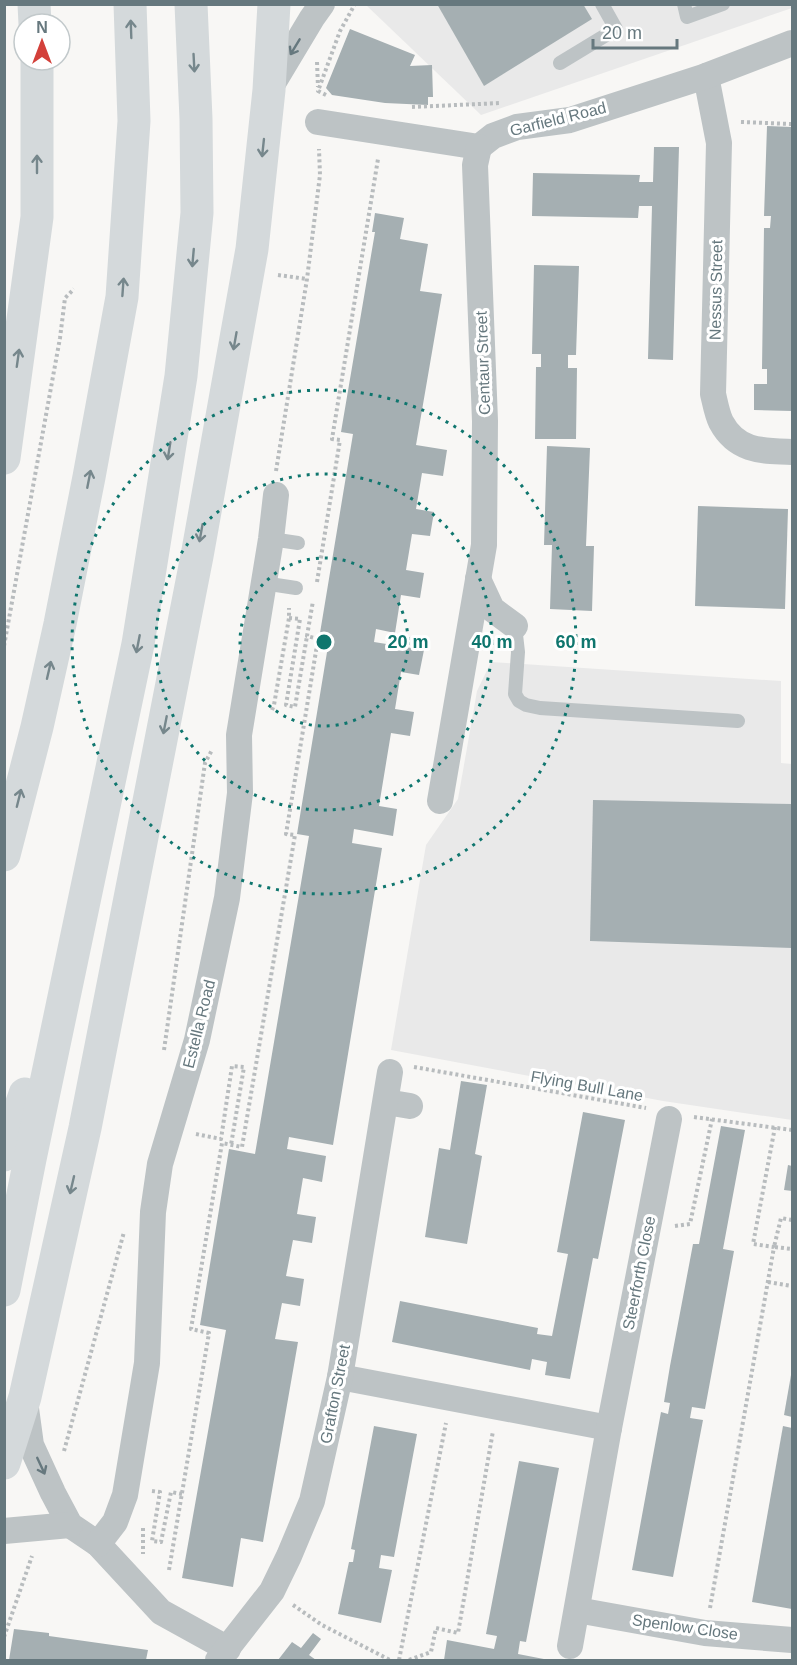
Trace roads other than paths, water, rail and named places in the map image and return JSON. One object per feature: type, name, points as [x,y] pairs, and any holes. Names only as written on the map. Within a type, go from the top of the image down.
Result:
[{"type":"main road","points":[[4,855],[37,727],[62,612],[122,297],[134,121],[130,4]]},
{"type":"main road","points":[[4,1290],[138,644],[181,376],[197,213],[191,4]]},
{"type":"main road","points":[[4,1463],[25,1397],[85,1128],[197,556],[252,249],[269,90],[273,4]]},
{"type":"main road","points":[[4,458],[37,216],[37,72]]},
{"type":"main road","points":[[4,1155],[75,941]]},
{"type":"street","points":[[269,90],[322,4]]},
{"type":"street","name":"Garfield Road","points":[[479,147],[493,136],[517,127],[570,120],[706,76],[792,43]]},
{"type":"street","name":"Nessus Street","points":[[706,76],[719,143],[713,394],[720,421],[736,441],[759,451],[792,452]]},
{"type":"street","points":[[318,122],[479,147]]},
{"type":"street","name":"Centaur Street","points":[[440,801],[484,545],[485,443],[475,165],[479,147]]},
{"type":"street","name":"Estella Road","points":[[98,1544],[115,1521],[125,1495],[147,1363],[153,1212],[160,1164],[197,1040],[227,898],[240,793],[239,735],[271,539],[276,484]]},
{"type":"street","points":[[478,579],[492,609],[514,626]]},
{"type":"street","name":"Grafton Street","points":[[223,1655],[272,1591],[312,1502],[398,1104],[400,1070]]},
{"type":"street","name":"Steerforth Close","points":[[570,1646],[609,1428],[671,1115]]},
{"type":"street","points":[[340,1377],[609,1428]]},
{"type":"street","points":[[25,1397],[31,1444],[70,1525],[98,1544],[161,1612],[223,1655]]},
{"type":"street","points":[[4,1531],[70,1525]]},
{"type":"street","name":"Spenlow Close","points":[[577,1610],[705,1632],[792,1640]]},
{"type":"lane","points":[[560,63],[616,28],[603,4]]},
{"type":"lane","points":[[684,4],[687,17],[723,4]]},
{"type":"lane","points":[[271,539],[298,543]]},
{"type":"lane","points":[[263,583],[296,588]]},
{"type":"lane","points":[[514,626],[518,652],[515,694],[519,701],[526,705],[540,708],[738,721]]}]
